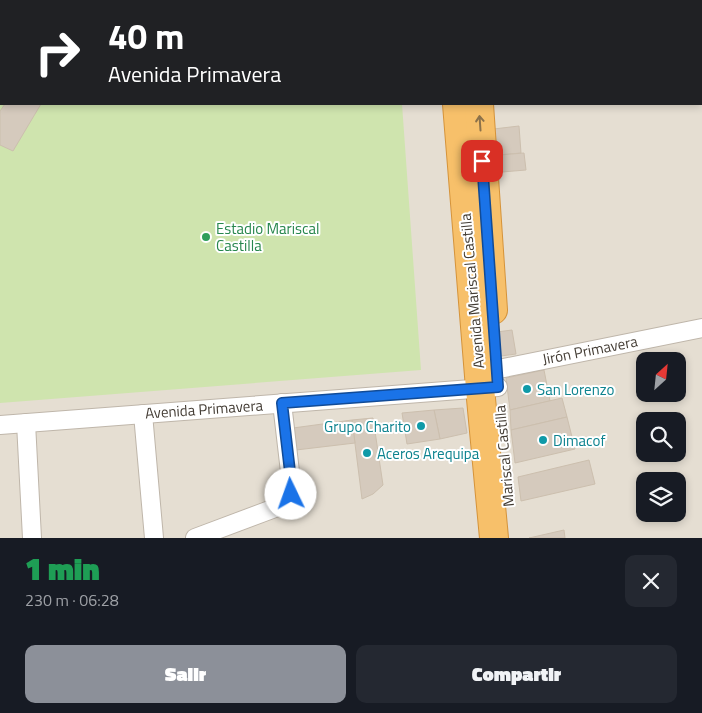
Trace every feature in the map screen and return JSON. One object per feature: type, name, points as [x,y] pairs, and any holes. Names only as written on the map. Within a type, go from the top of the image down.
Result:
[{"type":"highway","name":"Avenida Mariscal Castilla","points":[[457,105],[488,379],[494,538]]},
{"type":"highway","name":"Mariscal Castilla","points":[[478,105],[488,379],[511,538]]},
{"type":"street","name":"Jirón Primavera","points":[[488,379],[702,328]]},
{"type":"street","name":"Avenida Primavera","points":[[0,425],[282,403],[488,379]]},
{"type":"street","points":[[195,538],[283,505],[288,500],[292,489],[282,403]]},
{"type":"street","points":[[143,414],[154,538]]},
{"type":"street","points":[[26,423],[32,538]]},
{"type":"shaded area","points":[[0,105],[702,105],[702,538],[0,538]]},
{"type":"green space","name":"Estadio Mariscal Castilla","points":[[0,105],[402,105],[421,370],[0,403]]},
{"type":"building","points":[[4,105],[40,105],[13,151],[0,145],[0,111]]},
{"type":"building","points":[[519,126],[521,153],[488,156],[485,130]]},
{"type":"building","points":[[524,153],[526,170],[490,173],[488,156]]},
{"type":"building","points":[[512,330],[516,354],[501,356],[497,332]]},
{"type":"building","name":"San Lorenzo","points":[[544,370],[550,401],[510,410],[506,378]]},
{"type":"building","points":[[562,398],[567,417],[511,430],[510,410]]},
{"type":"building","points":[[463,408],[467,433],[440,439],[434,410]]},
{"type":"building","name":"Grupo Charito","points":[[434,410],[440,439],[407,444],[402,413]]},
{"type":"building","name":"Dimacof","points":[[567,417],[575,449],[515,463],[511,430]]},
{"type":"building","name":"Aceros Arequipa","points":[[373,418],[383,485],[373,494],[362,499],[352,420]]},
{"type":"building","points":[[352,420],[355,443],[296,450],[293,428]]},
{"type":"building","points":[[589,460],[595,484],[521,501],[518,477]]},
{"type":"building","points":[[564,530],[565,538],[529,538]]},
{"type":"place","name":"Estadio Mariscal Castilla","points":[[206,237]]},
{"type":"place","name":"San Lorenzo","points":[[527,389]]},
{"type":"place","name":"Grupo Charito","points":[[421,426]]},
{"type":"place","name":"Dimacof","points":[[543,440]]},
{"type":"place","name":"Aceros Arequipa","points":[[367,453]]},
{"type":"route","points":[[291,494],[282,403],[498,387],[482,161]]}]
